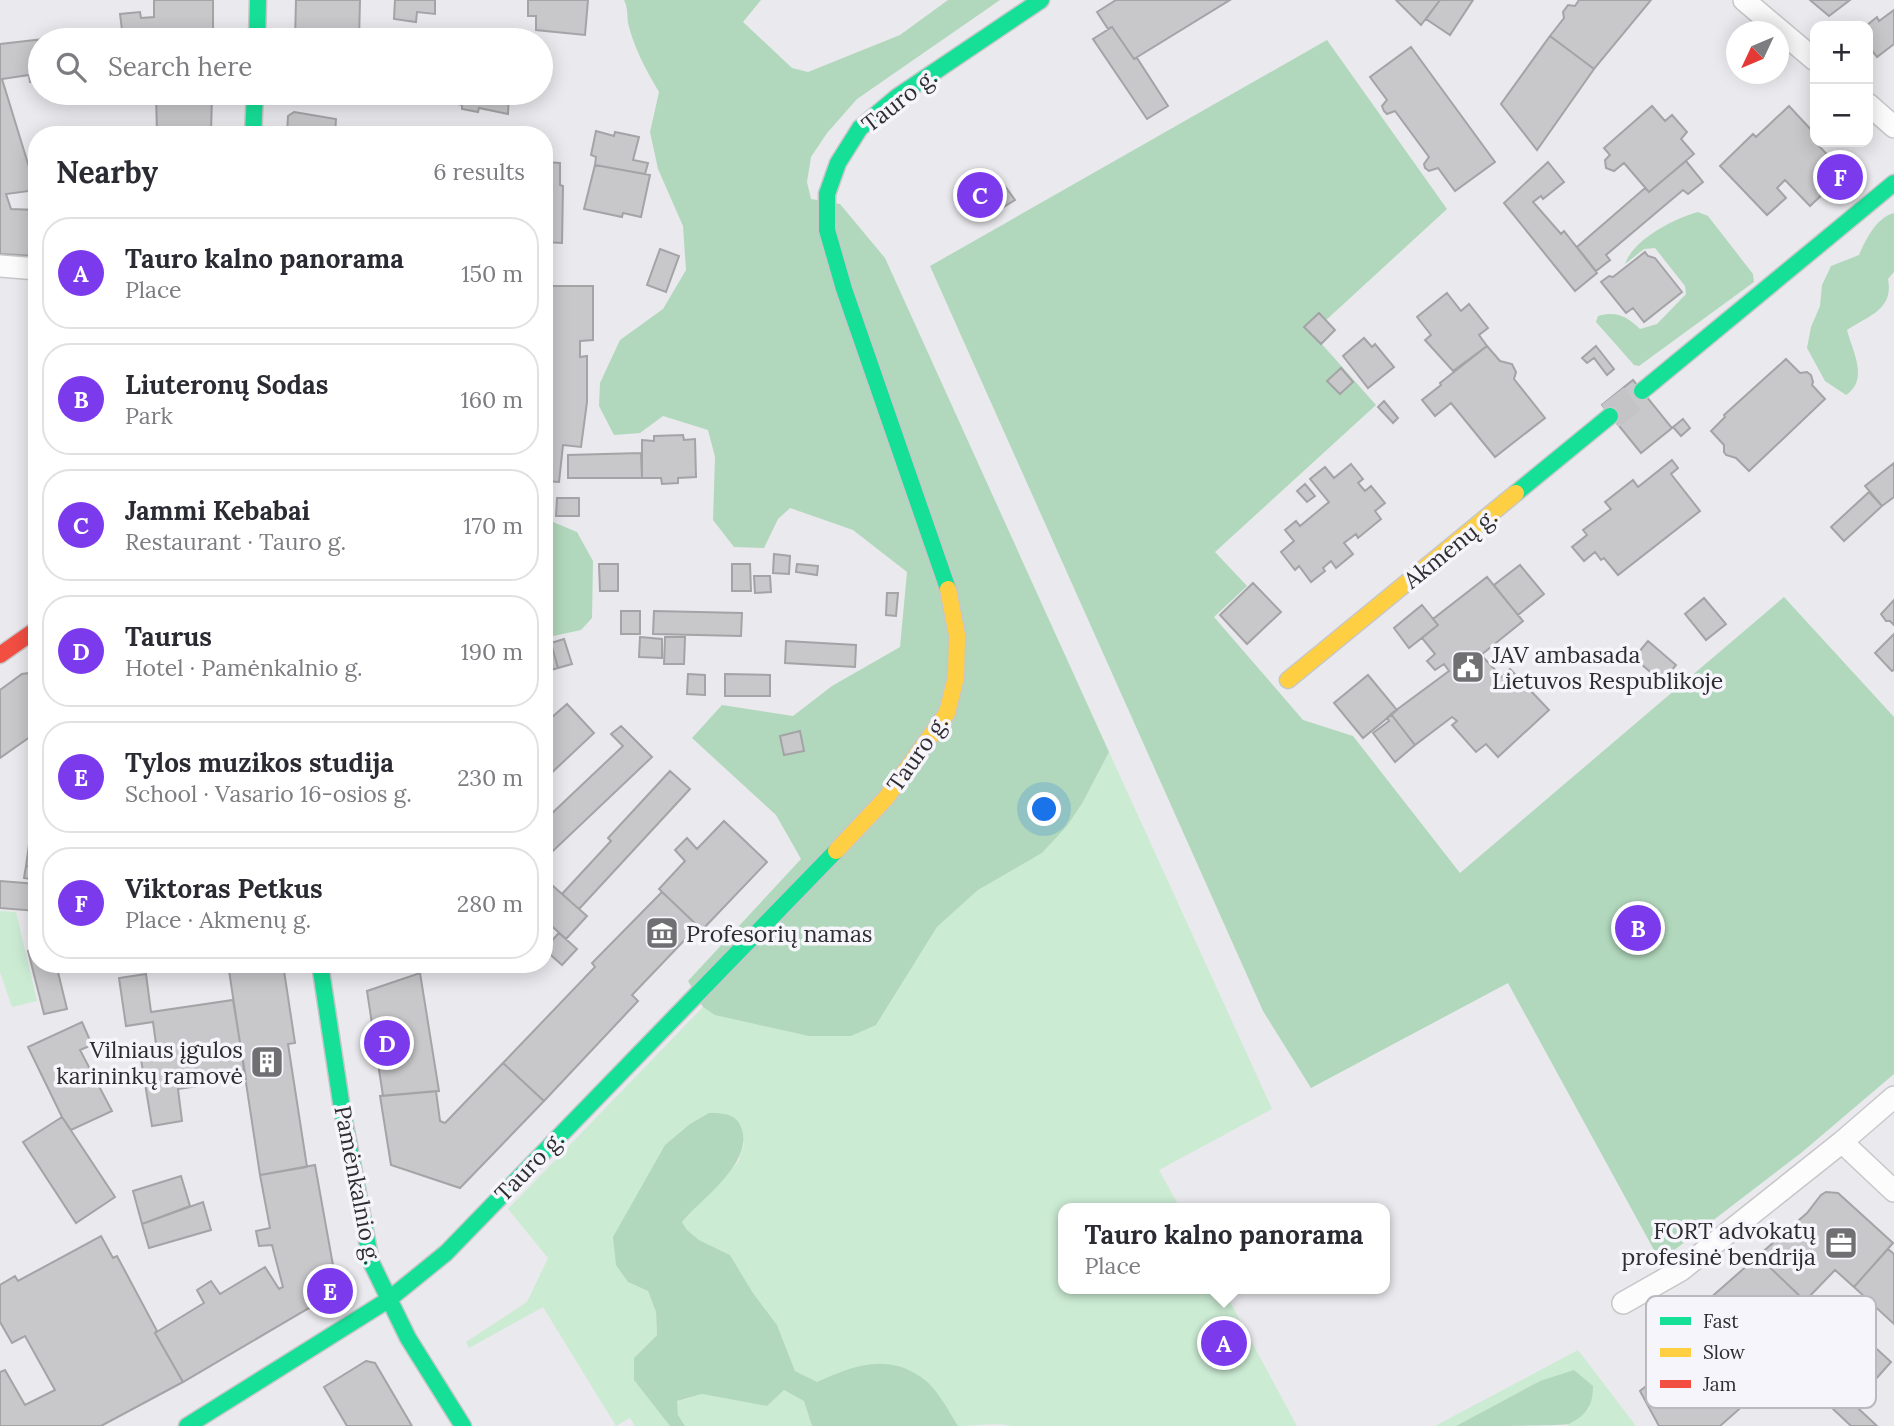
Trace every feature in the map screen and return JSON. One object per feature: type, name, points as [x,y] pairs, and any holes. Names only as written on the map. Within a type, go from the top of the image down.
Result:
[{"type":"main road","points":[[257,28],[258,0]]},
{"type":"main road","name":"Tauro g.","points":[[187,1426],[388,1300],[446,1253],[886,798],[947,713],[956,677],[957,635],[947,585],[844,289],[827,230],[827,194],[848,144],[868,120],[897,97],[1041,0]]},
{"type":"main road","points":[[253,126],[254,105]]},
{"type":"main road","points":[[1642,391],[1894,183]]},
{"type":"main road","name":"Akmenų g.","points":[[1288,680],[1611,416]]},
{"type":"main road","points":[[0,655],[28,635]]},
{"type":"main road","name":"Pamėnkalnio g.","points":[[321,973],[342,1109],[370,1262],[408,1338],[463,1426]]},
{"type":"street","points":[[1744,0],[1810,56]]},
{"type":"street","points":[[1873,108],[1894,127]]},
{"type":"street","points":[[0,266],[28,268]]},
{"type":"street","points":[[1623,1303],[1681,1270],[1842,1142],[1894,1097]]},
{"type":"street","points":[[1842,1142],[1894,1191]]},
{"type":"green space","points":[[624,0],[761,0],[743,22],[792,68],[808,72],[900,35],[948,0],[1000,0],[857,99],[827,133],[811,157],[807,182],[811,199],[840,204],[885,258],[1109,752],[1067,826],[1042,853],[978,890],[937,927],[876,1025],[851,1036],[809,1036],[715,1015],[703,1007],[688,981],[801,859],[776,815],[692,738],[722,705],[793,716],[832,686],[900,647],[907,572],[853,530],[790,508],[778,519],[764,548],[734,547],[713,520],[715,457],[708,430],[663,416],[640,433],[614,435],[599,406],[600,383],[620,340],[663,309],[686,270],[683,226],[658,169],[650,132],[659,92],[634,41]]},
{"type":"green space","points":[[1327,40],[1447,209],[1312,333],[1376,405],[1215,552],[1247,586],[1214,617],[1303,720],[1353,736],[1460,873],[1784,597],[1894,717],[1894,1074],[1801,1153],[1660,1261],[1508,983],[1311,1088],[1263,1011],[930,266]]},
{"type":"green space","points":[[1698,212],[1708,216],[1753,274],[1754,282],[1639,366],[1634,365],[1596,322],[1598,316],[1621,316],[1640,329],[1657,324],[1686,294],[1685,286],[1655,248],[1644,249],[1625,264],[1645,238]]},
{"type":"green space","points":[[1894,213],[1894,272],[1888,279],[1887,298],[1878,311],[1847,330],[1858,373],[1853,389],[1846,395],[1825,381],[1807,348],[1811,327],[1820,306],[1822,285],[1831,266],[1859,255],[1877,224]]},
{"type":"green space","points":[[553,522],[577,532],[593,561],[592,618],[581,630],[553,636]]},
{"type":"green space","points":[[1109,752],[1272,1109],[1159,1170],[1177,1203],[1058,1203],[1058,1294],[1226,1294],[1297,1426],[958,1426],[923,1378],[839,1372],[817,1383],[795,1371],[777,1325],[730,1255],[699,1240],[682,1222],[738,1162],[745,1141],[628,1282],[648,1291],[656,1312],[657,1335],[634,1358],[670,1426],[635,1426],[630,1418],[616,1426],[543,1307],[469,1348],[466,1342],[527,1302],[548,1258],[508,1209],[703,1007],[876,1025],[937,927],[978,890],[1042,853],[1067,826]]},
{"type":"green space","points":[[0,911],[16,912],[28,973],[30,973],[37,1001],[12,1007],[0,972]]},
{"type":"green space","points":[[709,1113],[728,1115],[739,1122],[743,1140],[740,1153],[724,1179],[682,1222],[699,1240],[730,1255],[777,1325],[795,1371],[817,1382],[869,1364],[895,1365],[921,1377],[932,1387],[958,1426],[812,1426],[804,1401],[784,1390],[767,1406],[702,1394],[677,1401],[678,1415],[685,1426],[670,1426],[634,1380],[634,1358],[657,1335],[656,1312],[648,1291],[628,1282],[616,1265],[613,1237],[665,1145],[690,1124]]},
{"type":"green space","points":[[1578,1350],[1636,1426],[1567,1426],[1590,1408],[1540,1381],[1456,1426],[1435,1426]]},
{"type":"green space","points":[[1574,1370],[1593,1386],[1593,1393],[1588,1409],[1569,1424],[1456,1426],[1540,1381]]},
{"type":"green space","points":[[784,1390],[804,1401],[812,1426],[685,1426],[678,1415],[676,1402],[702,1394],[767,1406]]},
{"type":"building","points":[[154,0],[213,0],[213,28],[122,28],[120,14],[140,12],[141,18],[154,17]]},
{"type":"building","points":[[296,0],[360,0],[359,28],[295,28]]},
{"type":"building","points":[[395,0],[435,0],[435,14],[417,12],[416,22],[394,19]]},
{"type":"building","points":[[528,0],[588,0],[585,35],[553,32],[553,28],[536,28],[536,16],[528,16]]},
{"type":"building","points":[[1116,0],[1230,0],[1134,59],[1112,27],[1108,29],[1097,12]]},
{"type":"building","points":[[1396,0],[1440,0],[1421,25]]},
{"type":"building","points":[[1440,0],[1473,0],[1450,35],[1426,19]]},
{"type":"building","points":[[1579,0],[1651,0],[1594,69],[1550,36],[1564,18],[1563,12],[1568,5],[1575,6]]},
{"type":"building","points":[[1810,0],[1850,0],[1829,16]]},
{"type":"building","points":[[1894,10],[1894,44],[1877,57],[1873,52],[1872,21],[1877,17],[1879,21]]},
{"type":"building","points":[[1112,27],[1134,59],[1137,58],[1168,106],[1147,119],[1093,39]]},
{"type":"building","points":[[1550,36],[1594,69],[1537,150],[1501,104]]},
{"type":"building","points":[[28,41],[28,75],[2,79],[28,164],[28,191],[6,194],[11,209],[28,210],[28,256],[0,254],[0,44]]},
{"type":"building","points":[[1411,47],[1495,162],[1455,191],[1438,168],[1429,171],[1425,168],[1424,164],[1429,157],[1395,111],[1387,114],[1384,111],[1382,106],[1387,100],[1370,77]]},
{"type":"building","points":[[156,105],[212,105],[211,126],[157,126]]},
{"type":"building","points":[[462,105],[508,105],[508,114],[479,108],[478,112],[462,109]]},
{"type":"building","points":[[1652,106],[1665,121],[1672,115],[1687,132],[1681,139],[1694,154],[1649,192],[1624,163],[1614,171],[1606,168],[1605,160],[1610,155],[1604,148]]},
{"type":"building","points":[[1789,106],[1810,129],[1810,147],[1820,147],[1845,173],[1810,206],[1785,180],[1777,188],[1786,198],[1767,215],[1720,166],[1753,134],[1756,137]]},
{"type":"building","points":[[294,112],[336,119],[336,126],[287,126],[288,116]]},
{"type":"building","points":[[596,131],[614,136],[615,132],[639,137],[633,160],[648,163],[645,174],[595,165],[596,157],[591,155]]},
{"type":"building","points":[[1686,161],[1703,182],[1688,194],[1683,190],[1606,255],[1610,260],[1596,271],[1577,247],[1645,188],[1649,192]]},
{"type":"building","points":[[1548,162],[1564,182],[1543,199],[1541,196],[1533,202],[1561,234],[1564,231],[1597,273],[1575,291],[1504,203]]},
{"type":"building","points":[[553,163],[560,163],[560,185],[563,186],[562,243],[553,242]]},
{"type":"building","points":[[595,165],[650,175],[641,217],[623,213],[622,217],[584,209]]},
{"type":"building","points":[[994,178],[1002,182],[1015,200],[997,211],[994,207],[976,216],[962,193]]},
{"type":"building","points":[[660,249],[679,256],[666,292],[647,285]]},
{"type":"building","points":[[1645,252],[1655,258],[1682,292],[1644,322],[1633,308],[1626,313],[1601,282],[1609,276],[1613,277]]},
{"type":"building","points":[[553,286],[593,286],[593,340],[580,341],[580,357],[587,356],[587,402],[581,447],[563,445],[559,482],[553,482]]},
{"type":"building","points":[[1447,293],[1461,311],[1469,304],[1488,328],[1479,335],[1487,346],[1453,371],[1425,340],[1431,335],[1417,317]]},
{"type":"building","points":[[1319,313],[1335,330],[1321,344],[1304,327]]},
{"type":"building","points":[[1364,338],[1372,347],[1375,344],[1394,367],[1368,388],[1343,356]]},
{"type":"building","points":[[1487,346],[1500,361],[1512,364],[1516,372],[1514,379],[1545,418],[1495,457],[1451,403],[1435,416],[1422,400]]},
{"type":"building","points":[[1596,346],[1614,369],[1607,375],[1594,358],[1587,363],[1582,358]]},
{"type":"building","points":[[1786,359],[1800,373],[1807,372],[1811,375],[1812,385],[1825,399],[1749,471],[1736,458],[1726,455],[1724,445],[1711,431],[1724,415]]},
{"type":"building","points":[[1341,368],[1353,382],[1340,394],[1327,381]]},
{"type":"building","points":[[1633,380],[1672,428],[1641,453],[1602,405]]},
{"type":"building","points":[[1384,401],[1398,418],[1393,423],[1378,407]]},
{"type":"building","points":[[1683,419],[1690,428],[1681,436],[1673,427]]},
{"type":"building","points":[[683,435],[684,440],[695,439],[696,477],[678,478],[678,483],[662,484],[661,478],[642,478],[642,440],[654,441],[654,436]]},
{"type":"building","points":[[641,453],[642,478],[568,478],[568,455]]},
{"type":"building","points":[[1672,460],[1678,468],[1671,474],[1700,511],[1618,575],[1604,558],[1601,560],[1595,552],[1584,561],[1572,547],[1587,535],[1583,530],[1611,509],[1605,502],[1633,480],[1638,487]]},
{"type":"building","points":[[1894,463],[1894,497],[1882,506],[1865,486]]},
{"type":"building","points":[[1351,464],[1363,479],[1358,483],[1365,491],[1371,486],[1385,503],[1375,511],[1381,519],[1358,538],[1356,534],[1344,543],[1353,554],[1336,568],[1331,561],[1323,568],[1325,571],[1311,582],[1299,566],[1295,570],[1281,552],[1294,541],[1285,530],[1296,521],[1300,526],[1329,502],[1310,479],[1325,467],[1334,478]]},
{"type":"building","points":[[1305,484],[1315,496],[1307,502],[1297,491]]},
{"type":"building","points":[[1869,492],[1882,506],[1844,541],[1831,527]]},
{"type":"building","points":[[557,498],[579,498],[579,516],[556,516]]},
{"type":"building","points":[[774,554],[790,556],[789,574],[773,573]]},
{"type":"building","points":[[599,564],[618,564],[618,591],[600,591]]},
{"type":"building","points":[[732,564],[750,564],[751,591],[732,591]]},
{"type":"building","points":[[797,564],[818,566],[817,575],[796,572]]},
{"type":"building","points":[[1520,565],[1544,594],[1518,615],[1494,585]]},
{"type":"building","points":[[754,576],[770,576],[771,592],[755,593]]},
{"type":"building","name":"JAV ambasada Lietuvos Respublikoje","points":[[1487,577],[1523,621],[1481,655],[1502,677],[1510,669],[1549,710],[1498,757],[1486,744],[1476,752],[1452,725],[1457,721],[1452,717],[1415,745],[1391,714],[1449,671],[1444,664],[1435,670],[1427,661],[1435,654],[1422,638],[1438,625],[1433,619]]},
{"type":"building","points":[[1253,583],[1281,612],[1247,644],[1220,615]]},
{"type":"building","points":[[887,593],[898,593],[896,616],[886,615]]},
{"type":"building","points":[[1704,598],[1726,624],[1706,640],[1685,614]]},
{"type":"building","points":[[1894,600],[1894,625],[1886,621],[1881,614]]},
{"type":"building","points":[[1422,605],[1438,625],[1409,648],[1394,628]]},
{"type":"building","points":[[621,611],[640,611],[640,634],[621,634]]},
{"type":"building","points":[[654,611],[742,613],[741,636],[653,634]]},
{"type":"building","points":[[1894,634],[1894,670],[1892,671],[1875,653]]},
{"type":"building","points":[[640,637],[662,639],[662,658],[639,657]]},
{"type":"building","points":[[665,637],[685,637],[684,664],[664,664]]},
{"type":"building","points":[[564,639],[572,664],[558,668],[553,642]]},
{"type":"building","points":[[786,641],[856,645],[855,667],[785,663]]},
{"type":"building","points":[[1648,641],[1676,665],[1662,682],[1634,658]]},
{"type":"building","points":[[553,650],[558,668],[553,669]]},
{"type":"building","points":[[28,673],[28,738],[0,758],[0,690],[22,674]]},
{"type":"building","points":[[688,674],[705,675],[705,695],[687,694]]},
{"type":"building","points":[[725,674],[770,675],[770,696],[725,696]]},
{"type":"building","points":[[1368,675],[1397,710],[1363,738],[1334,703]]},
{"type":"building","points":[[567,704],[594,733],[553,772],[553,716]]},
{"type":"building","points":[[1391,714],[1415,745],[1395,762],[1373,733],[1389,721],[1387,718]]},
{"type":"building","points":[[621,726],[652,757],[553,851],[553,812],[623,746],[611,734]]},
{"type":"building","points":[[800,731],[804,751],[784,755],[780,736]]},
{"type":"building","points":[[670,771],[690,789],[579,909],[562,894],[611,841],[608,838]]},
{"type":"building","points":[[724,821],[767,862],[702,930],[659,889],[685,861],[675,850],[687,838],[697,849]]},
{"type":"building","points":[[26,866],[28,866],[28,879],[24,878]]},
{"type":"building","points":[[0,881],[28,883],[28,910],[0,908]]},
{"type":"building","points":[[553,886],[587,916],[566,939],[553,927]]},
{"type":"building","points":[[662,892],[698,926],[632,995],[638,1001],[544,1101],[503,1063],[595,967],[592,963]]},
{"type":"building","points":[[559,933],[577,949],[562,965],[553,957],[553,939]]},
{"type":"building","points":[[34,973],[58,973],[67,1009],[44,1014]]},
{"type":"building","name":"Vilniaus įgulos karininkų ramovė","points":[[229,973],[284,973],[295,1043],[288,1044],[307,1167],[260,1175]]},
{"type":"building","points":[[420,973],[439,1091],[383,1096],[367,991]]},
{"type":"building","points":[[146,974],[151,1012],[233,1000],[246,1079],[178,1089],[182,1121],[152,1126],[140,1053],[157,1051],[153,1022],[126,1026],[119,978]]},
{"type":"building","points":[[82,1022],[92,1045],[80,1050],[112,1111],[71,1130],[28,1047]]},
{"type":"building","points":[[503,1063],[544,1101],[460,1188],[391,1165],[380,1096],[436,1091],[440,1121],[445,1123]]},
{"type":"building","points":[[62,1117],[115,1197],[76,1223],[23,1142]]},
{"type":"building","points":[[315,1165],[336,1282],[331,1295],[183,1382],[155,1333],[204,1303],[197,1290],[211,1281],[220,1294],[265,1267],[279,1289],[283,1287],[272,1245],[259,1246],[256,1231],[270,1228],[260,1175]]},
{"type":"building","points":[[181,1176],[190,1206],[142,1224],[133,1191]]},
{"type":"building","points":[[1826,1192],[1838,1193],[1893,1243],[1854,1287],[1835,1270],[1810,1296],[1800,1296],[1758,1256],[1807,1213]]},
{"type":"building","points":[[203,1202],[211,1230],[149,1248],[142,1224]]},
{"type":"building","points":[[101,1236],[113,1258],[117,1256],[183,1382],[101,1426],[0,1426],[0,1372],[5,1370],[25,1405],[55,1390],[25,1336],[12,1343],[0,1322],[0,1285],[15,1276],[18,1281]]},
{"type":"building","points":[[1888,1249],[1894,1254],[1894,1324],[1876,1307],[1876,1296],[1864,1296],[1854,1287]]},
{"type":"building","points":[[1758,1256],[1800,1296],[1712,1296]]},
{"type":"building","points":[[1876,1348],[1891,1362],[1876,1379]]},
{"type":"building","points":[[366,1361],[375,1363],[412,1426],[347,1426],[324,1387]]},
{"type":"building","points":[[1646,1386],[1646,1402],[1640,1391]]},
{"type":"building","points":[[1649,1408],[1740,1408],[1720,1426],[1659,1426]]},
{"type":"building","points":[[1832,1408],[1858,1408],[1877,1426],[1851,1426]]},
{"type":"tunnel","points":[[1610,416],[1642,391]]},
{"type":"traffic: fast","points":[[257,28],[258,0]]},
{"type":"traffic: fast","points":[[948,589],[844,289],[827,230],[827,194],[838,163],[860,128],[897,97],[1041,0]]},
{"type":"traffic: fast","points":[[253,126],[254,105]]},
{"type":"traffic: fast","points":[[1642,391],[1894,183]]},
{"type":"traffic: fast","points":[[1516,493],[1610,416]]},
{"type":"traffic: fast","points":[[187,1426],[388,1300],[446,1253],[836,851]]},
{"type":"traffic: fast","points":[[321,973],[342,1109],[371,1262],[408,1338],[463,1426]]},
{"type":"traffic: slow","points":[[1288,680],[1516,493]]},
{"type":"traffic: slow","points":[[836,851],[886,798],[947,713],[956,677],[957,635],[948,589]]},
{"type":"traffic: jam","points":[[0,655],[28,635]]},
{"type":"place","name":"Viktoras Petkus","points":[[1840,177]]},
{"type":"place","name":"Jammi Kebabai","points":[[980,195]]},
{"type":"place","name":"JAV ambasada Lietuvos Respublikoje","points":[[1468,667]]},
{"type":"place","name":"Liuteronų Sodas","points":[[1638,928]]},
{"type":"place","name":"Profesorių namas","points":[[662,933]]},
{"type":"place","name":"Taurus","points":[[387,1043]]},
{"type":"place","name":"Vilniaus įgulos karininkų ramovė","points":[[267,1062]]},
{"type":"place","name":"FORT advokatų profesinė bendrija","points":[[1841,1243]]},
{"type":"place","name":"Tylos muzikos studija","points":[[330,1291]]},
{"type":"place","name":"Tauro kalno panorama","points":[[1224,1343]]}]
